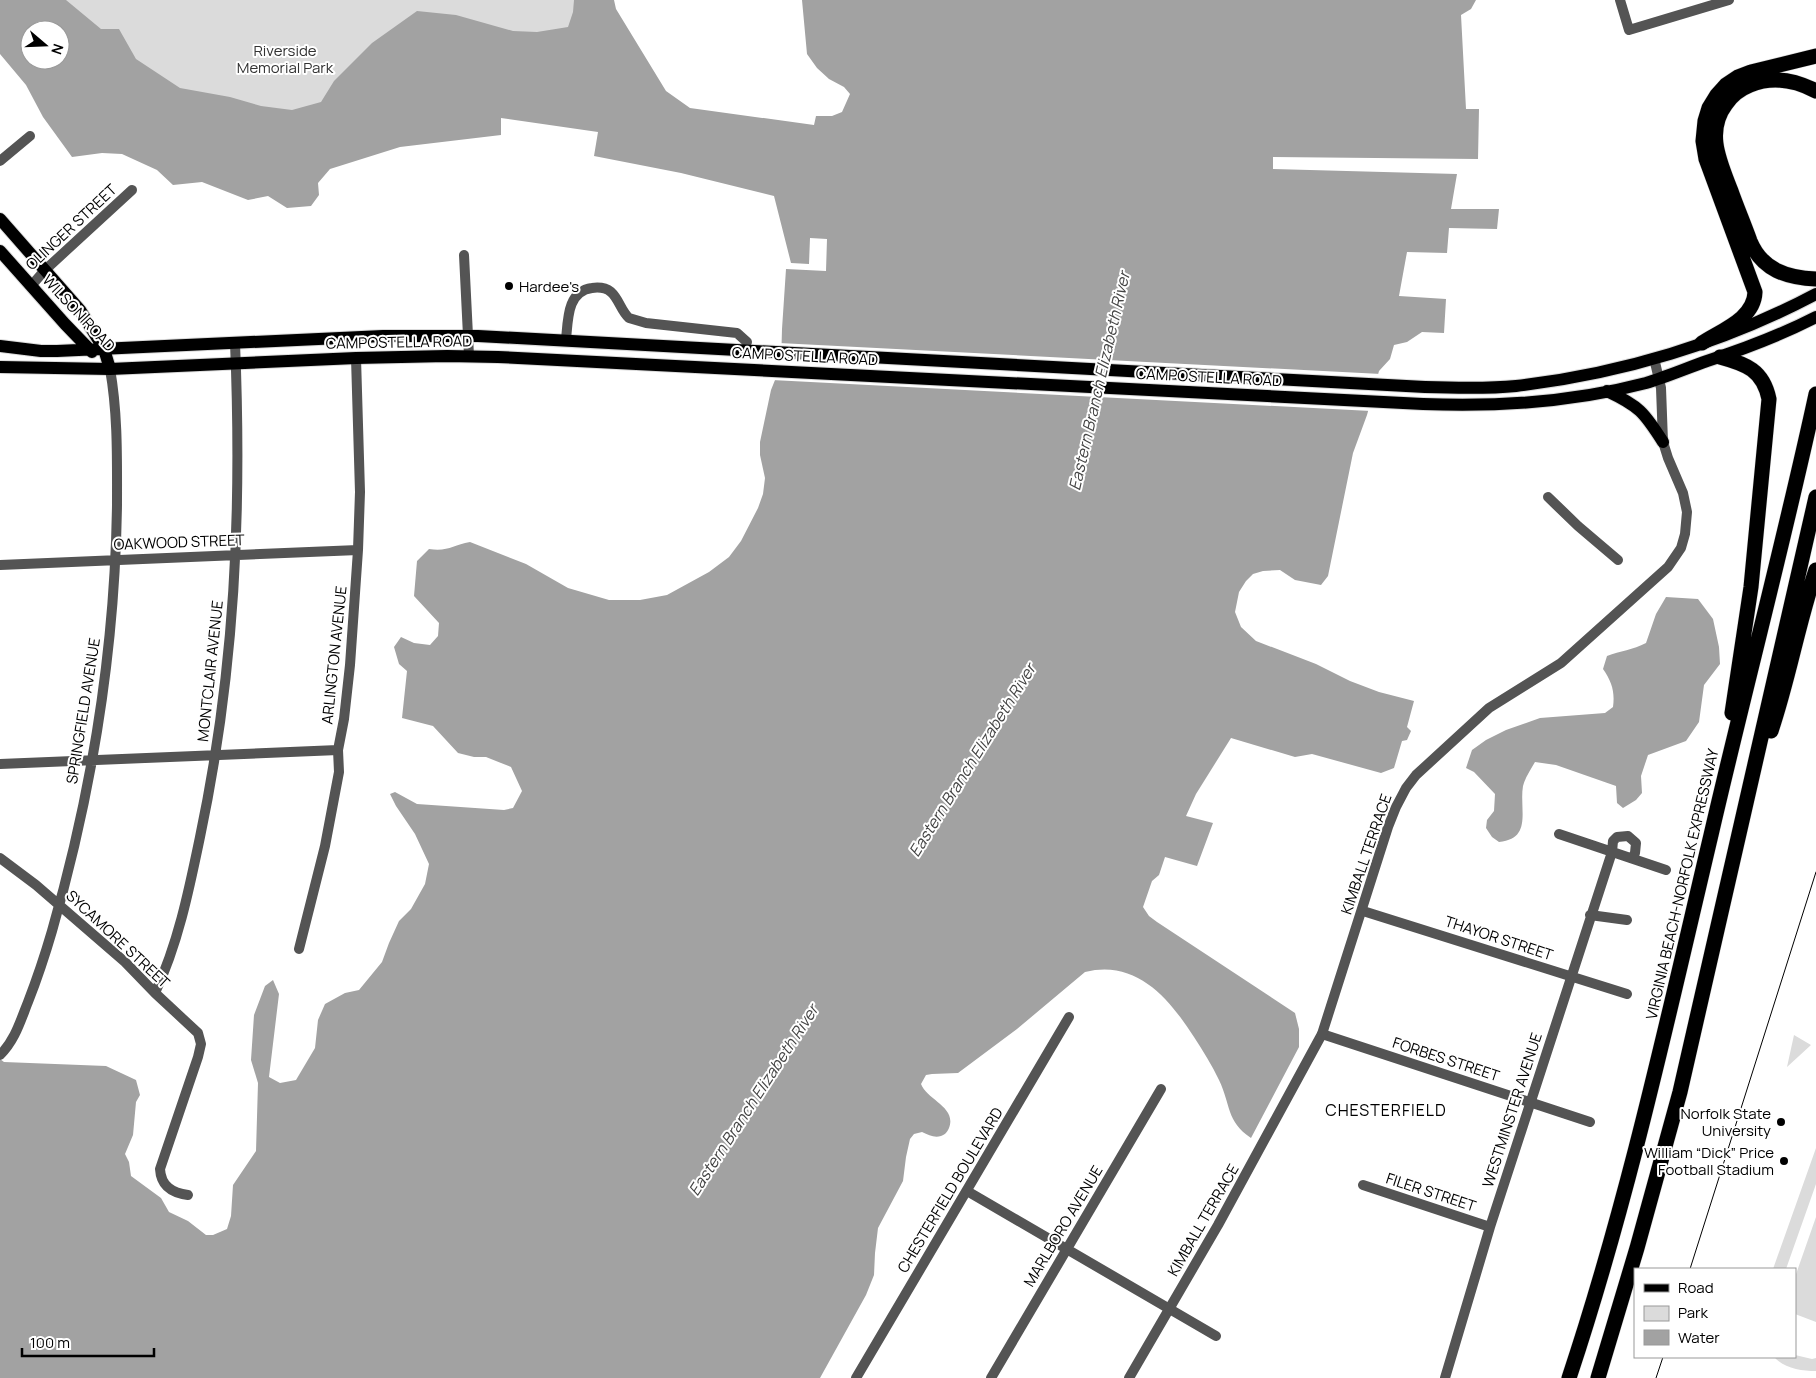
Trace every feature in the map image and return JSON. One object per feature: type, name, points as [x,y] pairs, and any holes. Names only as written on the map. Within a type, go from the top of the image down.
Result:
[{"type":"highway","points":[[1702,343],[1745,315],[1752,306],[1755,292],[1706,159],[1703,134],[1707,114],[1722,90],[1738,78],[1751,72],[1816,56]]},
{"type":"highway","points":[[1816,91],[1785,80],[1769,80],[1748,86],[1731,97],[1722,109],[1715,135],[1720,160],[1750,241],[1756,252],[1768,265],[1784,275],[1816,279]]},
{"type":"highway","points":[[1720,357],[1746,365],[1756,372],[1766,387],[1768,399],[1753,571],[1735,685],[1724,780]]},
{"type":"highway","name":"VIRGINIA BEACH-NORFOLK EXPRESSWAY","points":[[1569,1378],[1608,1248],[1644,1117],[1782,545],[1816,394]]},
{"type":"highway","points":[[1598,1378],[1637,1248],[1680,1092],[1816,497]]},
{"type":"highway","points":[[1743,813],[1779,706],[1797,632],[1816,570]]},
{"type":"main road","name":"WILSON ROAD","points":[[0,219],[80,310],[104,349],[110,369]]},
{"type":"main road","name":"WILSON ROAD","points":[[0,251],[89,350],[110,369]]},
{"type":"main road","name":"CAMPOSTELLA ROAD","points":[[0,346],[41,351],[89,350],[405,335],[468,335],[1455,388],[1514,386],[1557,380],[1654,358],[1702,343],[1767,318],[1816,294]]},
{"type":"main road","name":"CAMPOSTELLA ROAD","points":[[0,366],[110,369],[356,358],[469,356],[1454,406],[1560,400],[1660,378],[1771,338],[1816,317]]},
{"type":"main road","points":[[1607,391],[1631,402],[1648,418],[1663,442]]},
{"type":"street","points":[[1620,0],[1629,30],[1729,0]]},
{"type":"street","points":[[0,161],[30,136]]},
{"type":"street","name":"OLINGER STREET","points":[[31,286],[45,270],[132,190]]},
{"type":"street","points":[[464,255],[469,356]]},
{"type":"street","points":[[566,340],[568,314],[575,297],[583,290],[599,287],[612,292],[629,318],[646,323],[738,333],[747,342]]},
{"type":"street","name":"MONTCLAIR AVENUE","points":[[155,993],[180,929],[216,755],[230,652],[238,492],[235,343]]},
{"type":"street","name":"ARLINGTON AVENUE","points":[[299,949],[325,846],[339,772],[338,750],[344,720],[350,665],[360,492],[356,358]]},
{"type":"street","name":"KIMBALL TERRACE","points":[[1129,1378],[1218,1225],[1322,1034],[1396,807],[1406,788],[1416,775],[1489,708],[1561,663],[1668,567],[1681,548],[1685,534],[1687,512],[1683,493],[1663,442],[1660,378],[1654,358]]},
{"type":"street","name":"SPRINGFIELD AVENUE","points":[[0,1055],[15,1036],[37,978],[60,905],[71,863],[92,761],[109,644],[116,559],[117,463],[114,399],[110,369]]},
{"type":"street","points":[[1548,497],[1618,560]]},
{"type":"street","name":"OAKWOOD STREET","points":[[0,565],[358,550]]},
{"type":"street","points":[[0,764],[338,750]]},
{"type":"street","points":[[1559,834],[1666,870]]},
{"type":"street","points":[[1612,852],[1614,841],[1617,837],[1628,836],[1636,843],[1636,853],[1632,858]]},
{"type":"street","name":"WESTMINSTER AVENUE","points":[[1444,1378],[1490,1227],[1612,852]]},
{"type":"street","name":"SYCAMORE STREET","points":[[0,858],[60,905],[125,962],[198,1033],[201,1044],[160,1168],[160,1176],[166,1186],[179,1194],[188,1194]]},
{"type":"street","name":"THAYOR STREET","points":[[1363,910],[1627,994]]},
{"type":"street","points":[[1590,915],[1627,920]]},
{"type":"street","name":"CHESTERFIELD BOULEVARD","points":[[856,1378],[1069,1017]]},
{"type":"street","name":"FORBES STREET","points":[[1322,1034],[1590,1122]]},
{"type":"street","name":"MARLBORO AVENUE","points":[[991,1378],[1161,1089]]},
{"type":"street","name":"FILER STREET","points":[[1364,1185],[1490,1227]]},
{"type":"street","points":[[968,1191],[1216,1336]]},
{"type":"green space","name":"Riverside Memorial Park","points":[[45,0],[586,0],[591,83],[311,124],[202,104]]},
{"type":"green space","points":[[1794,1035],[1811,1045],[1787,1067]]},
{"type":"green space","points":[[1816,1148],[1816,1184],[1786,1268],[1773,1268]]},
{"type":"green space","points":[[1816,1217],[1816,1322],[1796,1314],[1796,1274]]},
{"type":"green space","points":[[1796,1355],[1812,1359],[1816,1358],[1816,1371],[1793,1368],[1775,1358],[1796,1358]]},
{"type":"water","name":"Eastern Branch Elizabeth River","points":[[0,0],[66,0],[101,29],[119,29],[136,59],[180,88],[230,97],[261,106],[292,110],[321,102],[334,81],[372,43],[417,11],[456,15],[513,31],[537,32],[568,27],[573,12],[574,0],[614,0],[616,9],[666,91],[690,108],[814,125],[816,116],[832,116],[842,112],[850,94],[844,87],[829,79],[817,68],[807,54],[802,0],[1476,0],[1471,9],[1461,15],[1466,109],[1479,109],[1478,159],[1273,157],[1273,169],[1457,174],[1451,209],[1499,209],[1497,229],[1449,228],[1447,253],[1407,252],[1399,296],[1446,299],[1444,333],[1422,332],[1407,342],[1394,345],[1390,359],[1379,371],[1367,415],[1353,453],[1328,576],[1321,585],[1295,580],[1280,570],[1263,571],[1253,574],[1239,592],[1235,612],[1241,627],[1256,641],[1316,664],[1350,681],[1379,692],[1414,701],[1407,727],[1411,731],[1407,740],[1402,741],[1394,768],[1381,773],[1312,754],[1295,757],[1231,738],[1196,794],[1186,816],[1213,823],[1197,866],[1165,857],[1159,875],[1152,881],[1143,907],[1149,916],[1157,922],[1295,1013],[1299,1029],[1299,1047],[1251,1138],[1243,1132],[1233,1119],[1219,1080],[1201,1048],[1184,1022],[1162,996],[1149,985],[1120,971],[1103,969],[1085,972],[1017,1029],[958,1073],[926,1075],[921,1084],[924,1090],[949,1115],[949,1128],[946,1133],[938,1137],[922,1132],[914,1134],[910,1139],[903,1181],[878,1228],[874,1275],[866,1295],[820,1378],[0,1378],[0,1059],[4,1062],[106,1066],[136,1080],[140,1095],[136,1102],[133,1135],[125,1154],[129,1162],[131,1176],[161,1198],[169,1212],[188,1221],[206,1235],[213,1235],[227,1229],[231,1216],[233,1185],[256,1151],[258,1083],[251,1060],[254,1015],[265,986],[273,980],[279,994],[269,1077],[280,1083],[296,1080],[315,1048],[318,1020],[325,1004],[345,993],[359,990],[382,962],[399,921],[411,909],[425,884],[429,864],[415,834],[390,794],[395,792],[417,804],[504,810],[513,808],[522,791],[511,767],[486,757],[474,757],[458,753],[433,726],[402,718],[407,671],[399,664],[394,647],[401,637],[414,643],[430,645],[438,636],[439,623],[414,596],[417,561],[429,549],[446,549],[470,542],[526,564],[568,588],[609,600],[640,600],[667,595],[709,572],[729,557],[741,541],[763,494],[765,478],[760,455],[760,442],[771,390],[781,365],[786,269],[826,271],[827,239],[810,238],[809,264],[791,263],[774,196],[681,173],[594,156],[598,132],[501,118],[501,135],[400,147],[330,169],[318,183],[319,195],[311,206],[287,208],[268,196],[248,200],[202,182],[173,185],[157,170],[122,154],[102,153],[72,157],[43,117],[26,85],[0,54]]},
{"type":"water","points":[[1666,597],[1698,599],[1713,619],[1719,647],[1720,664],[1704,685],[1699,722],[1686,741],[1648,755],[1641,776],[1642,793],[1636,800],[1623,808],[1617,803],[1616,786],[1556,765],[1535,762],[1523,786],[1522,822],[1520,829],[1517,835],[1510,840],[1499,842],[1492,837],[1486,828],[1487,820],[1494,811],[1495,794],[1474,772],[1466,768],[1472,750],[1486,740],[1506,730],[1540,718],[1605,713],[1613,707],[1612,687],[1603,669],[1607,656],[1646,643],[1656,614]]},
{"type":"pier","points":[[779,343],[1381,374],[1371,411],[772,380],[779,365]]},
{"type":"tram line","points":[[1690,1268],[1816,872]]},
{"type":"tram line","points":[[1656,1378],[1663,1358]]},
{"type":"place","name":"Hardee's","points":[[509,286]]},
{"type":"place","name":"Norfolk State University","points":[[1781,1122]]},
{"type":"place","name":"William “Dick” Price Football Stadium","points":[[1784,1161]]},
{"type":"district","name":"CHESTERFIELD","points":[[1386,1110]]}]
